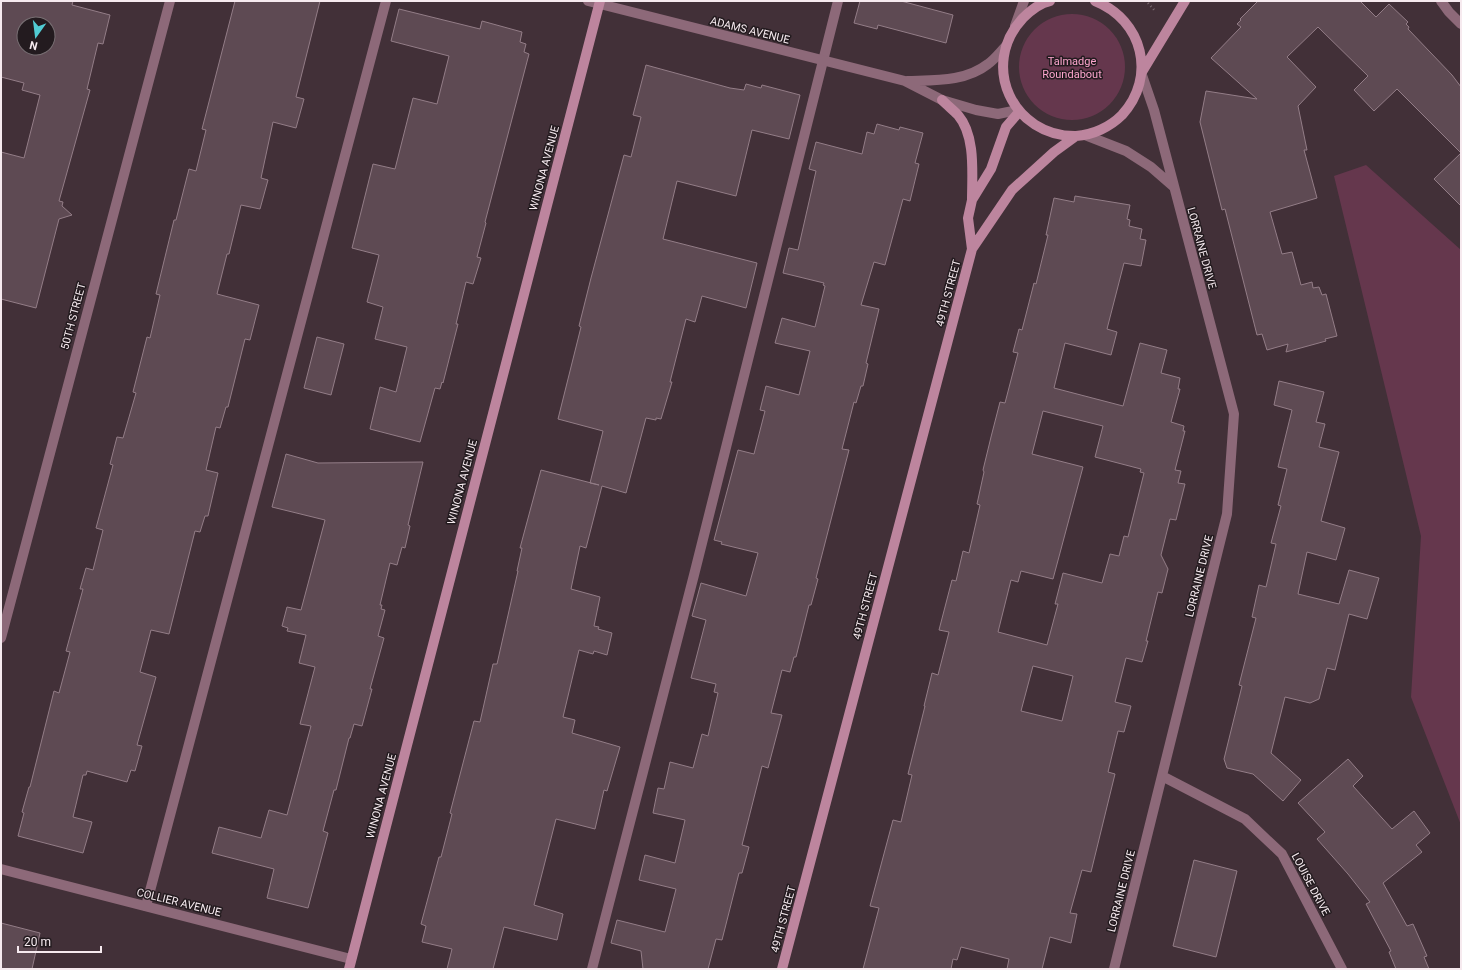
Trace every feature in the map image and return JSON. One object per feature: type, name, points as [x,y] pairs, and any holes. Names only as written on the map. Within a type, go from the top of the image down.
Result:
[{"type":"street","name":"50TH STREET","points":[[1,638],[147,82],[170,1]]},
{"type":"street","points":[[146,906],[386,1]]},
{"type":"street","name":"ADAMS AVENUE","points":[[588,1],[599,2],[905,82],[942,100],[998,114],[1018,111]]},
{"type":"street","points":[[592,969],[694,576],[838,1]]},
{"type":"street","points":[[1024,1],[1006,46],[1003,62],[1004,79],[1009,95],[1018,111],[1036,125],[1054,134],[1080,135],[1102,130],[1117,120],[1129,108],[1137,92],[1142,74],[1185,1]]},
{"type":"street","points":[[1015,26],[1029,12],[1050,1]]},
{"type":"street","points":[[1097,2],[1111,1]]},
{"type":"street","points":[[1442,1],[1449,12],[1461,24]]},
{"type":"street","name":"WINONA AVENUE","points":[[350,964],[599,2]]},
{"type":"street","points":[[1097,2],[1115,11],[1127,23],[1136,38],[1141,54],[1142,74]]},
{"type":"street","name":"ADAMS AVENUE","points":[[905,82],[956,79],[969,76],[989,64],[1006,46]]},
{"type":"street","name":"LORRAINE DRIVE","points":[[1114,969],[1227,514],[1234,414],[1154,110],[1142,74]]},
{"type":"street","points":[[942,100],[959,116],[968,134],[972,169],[972,200]]},
{"type":"street","name":"49TH STREET","points":[[972,249],[968,218],[972,200],[991,169],[1006,127],[1018,111]]},
{"type":"street","points":[[1080,135],[1126,151],[1151,167],[1174,187]]},
{"type":"street","name":"49TH STREET","points":[[782,969],[972,249],[1012,190],[1044,161],[1080,135]]},
{"type":"street","name":"LOUISE DRIVE","points":[[1162,776],[1245,820],[1282,854],[1342,969]]},
{"type":"street","name":"COLLIER AVENUE","points":[[1,869],[146,906],[350,964]]},
{"type":"green space","name":"Talmadge Roundabout","points":[[1072,14],[1092,18],[1109,30],[1121,47],[1125,67],[1121,87],[1109,104],[1092,116],[1072,120],[1052,116],[1035,104],[1023,87],[1019,67],[1023,47],[1035,30],[1052,18]]},
{"type":"green space","points":[[1366,165],[1461,250],[1461,825],[1411,697],[1421,536],[1334,176]]},
{"type":"building","points":[[1,1],[73,1],[72,5],[110,15],[103,44],[98,43],[87,89],[90,90],[59,201],[63,202],[62,206],[72,215],[59,219],[36,308],[1,299],[1,152],[24,158],[40,95],[22,90],[24,83],[1,77]]},
{"type":"building","points":[[235,1],[320,1],[296,97],[304,99],[296,128],[273,122],[261,178],[268,180],[260,209],[241,205],[217,294],[259,305],[250,340],[245,339],[228,407],[226,407],[220,428],[216,427],[206,470],[218,473],[208,516],[205,516],[200,532],[195,531],[169,634],[151,630],[140,672],[156,677],[137,745],[142,746],[135,771],[131,770],[127,782],[87,771],[86,775],[83,775],[73,817],[92,822],[83,853],[18,836],[24,813],[22,812],[30,787],[54,691],[59,693],[70,652],[66,651],[83,589],[80,589],[86,568],[93,570],[103,530],[96,528],[113,465],[110,464],[117,437],[123,438],[136,393],[133,392],[147,337],[150,338],[160,295],[156,294],[174,220],[176,220],[189,169],[196,171],[206,130],[202,129]]},
{"type":"building","points":[[860,1],[901,1],[953,15],[946,43],[878,25],[877,29],[854,23]]},
{"type":"building","points":[[1258,1],[1360,1],[1376,17],[1389,4],[1408,22],[1406,24],[1409,27],[1408,29],[1452,75],[1461,87],[1461,153],[1397,89],[1374,111],[1354,90],[1368,76],[1318,27],[1287,57],[1316,87],[1298,106],[1307,150],[1304,150],[1317,198],[1270,212],[1282,254],[1292,252],[1301,285],[1312,282],[1313,288],[1319,287],[1322,295],[1326,294],[1337,336],[1325,339],[1326,341],[1286,352],[1288,344],[1267,350],[1262,334],[1257,335],[1225,209],[1222,210],[1200,122],[1206,91],[1257,99],[1211,58],[1241,27],[1237,24],[1241,20],[1240,19]]},
{"type":"building","points":[[399,9],[480,29],[482,21],[522,32],[520,42],[526,44],[524,52],[529,54],[485,222],[477,257],[481,258],[473,284],[466,282],[456,324],[458,324],[443,383],[442,382],[440,389],[435,388],[420,442],[370,429],[380,387],[396,392],[407,347],[375,339],[383,307],[367,302],[379,255],[352,248],[373,164],[395,169],[413,98],[437,104],[449,56],[391,41]]},
{"type":"building","points":[[646,65],[730,88],[744,90],[746,84],[761,88],[762,85],[800,95],[789,139],[752,130],[736,196],[677,181],[663,239],[757,263],[746,308],[702,296],[695,322],[686,319],[670,382],[672,382],[661,419],[656,418],[656,420],[646,418],[626,493],[602,486],[586,548],[580,546],[571,589],[600,597],[594,626],[599,627],[598,629],[612,633],[607,655],[594,651],[593,654],[579,650],[563,717],[575,720],[572,733],[620,747],[607,791],[604,790],[595,829],[556,819],[534,905],[563,914],[557,940],[504,927],[493,969],[447,969],[452,949],[422,942],[426,926],[421,924],[439,857],[441,857],[452,814],[450,813],[474,721],[480,722],[493,664],[497,664],[518,571],[522,548],[520,548],[541,470],[590,483],[603,431],[558,419],[581,327],[579,326],[591,278],[624,155],[631,157],[641,117],[633,115]]},
{"type":"building","points":[[877,124],[899,130],[900,127],[923,133],[915,163],[919,164],[910,201],[903,199],[885,265],[874,262],[861,305],[879,309],[866,363],[868,364],[863,386],[861,386],[856,403],[854,402],[842,449],[849,450],[816,578],[818,579],[811,605],[809,605],[796,657],[794,657],[790,672],[782,670],[771,713],[782,715],[768,768],[762,766],[742,845],[749,847],[742,873],[739,873],[722,940],[716,939],[708,969],[643,969],[641,951],[611,943],[617,920],[665,932],[676,889],[639,880],[645,855],[675,863],[685,820],[653,813],[658,788],[664,789],[670,762],[693,768],[702,734],[708,736],[718,693],[714,692],[716,684],[691,678],[706,620],[692,616],[701,583],[746,596],[758,553],[721,544],[722,542],[714,540],[738,450],[754,454],[765,411],[760,410],[766,386],[799,395],[810,351],[775,343],[782,318],[815,327],[825,286],[823,285],[824,283],[783,273],[789,248],[798,250],[816,171],[809,169],[816,142],[862,154],[867,132],[874,134]]},
{"type":"building","points":[[1461,153],[1461,206],[1434,179]]},
{"type":"building","points":[[1075,196],[1130,205],[1127,219],[1130,220],[1129,226],[1142,229],[1140,239],[1146,240],[1141,266],[1124,263],[1107,329],[1117,332],[1111,355],[1065,343],[1054,388],[1123,406],[1140,343],[1167,350],[1161,373],[1180,378],[1178,389],[1180,389],[1171,422],[1184,426],[1183,431],[1185,431],[1175,470],[1181,471],[1178,483],[1185,484],[1176,520],[1170,519],[1161,555],[1168,569],[1162,593],[1158,592],[1142,662],[1126,658],[1115,702],[1131,706],[1124,732],[1118,731],[1108,772],[1115,774],[1091,872],[1082,870],[1070,913],[1077,914],[1071,943],[1050,937],[1042,969],[1007,969],[1009,959],[961,947],[957,960],[953,959],[951,969],[863,969],[879,908],[870,906],[893,820],[901,822],[912,775],[908,774],[932,673],[938,675],[949,632],[939,630],[952,580],[956,581],[963,551],[969,553],[980,505],[977,504],[984,472],[983,470],[1000,402],[1005,403],[1018,353],[1013,352],[1019,329],[1022,330],[1034,283],[1036,284],[1048,235],[1046,235],[1054,198],[1074,202]],"holes":[[[1043,411],[1103,426],[1095,457],[1141,469],[1140,472],[1144,473],[1128,537],[1124,536],[1119,556],[1110,554],[1102,583],[1063,573],[1055,604],[1058,604],[1047,645],[998,632],[1011,580],[1018,582],[1021,571],[1053,579],[1083,467],[1032,454]],[[1033,666],[1073,676],[1062,721],[1021,711]]]},
{"type":"building","points":[[317,337],[344,344],[331,395],[304,388]]},
{"type":"building","points":[[1279,381],[1324,392],[1316,422],[1325,424],[1319,447],[1339,452],[1321,521],[1345,528],[1336,560],[1307,552],[1298,594],[1339,604],[1349,570],[1379,578],[1367,619],[1349,614],[1335,670],[1327,668],[1319,699],[1310,703],[1285,697],[1271,753],[1301,780],[1283,801],[1253,774],[1227,768],[1224,759],[1242,686],[1239,685],[1256,618],[1252,617],[1259,585],[1266,587],[1276,544],[1271,543],[1281,506],[1278,505],[1287,469],[1278,467],[1292,410],[1274,405]]},
{"type":"building","points":[[286,454],[318,463],[423,462],[408,525],[410,526],[405,548],[402,547],[397,565],[390,563],[380,605],[382,605],[381,609],[385,610],[378,636],[384,638],[370,689],[372,689],[362,726],[354,724],[349,738],[336,790],[334,790],[323,831],[328,833],[308,908],[267,898],[274,869],[212,853],[219,827],[261,838],[269,810],[287,815],[311,726],[300,724],[315,667],[299,663],[306,635],[287,631],[288,628],[282,626],[287,607],[301,610],[325,520],[272,507]]},
{"type":"building","points":[[1348,759],[1363,776],[1353,786],[1392,829],[1414,811],[1430,833],[1416,845],[1422,852],[1383,883],[1407,926],[1413,924],[1427,956],[1424,957],[1429,969],[1396,969],[1389,952],[1391,951],[1366,904],[1370,902],[1317,839],[1325,832],[1298,803]]},
{"type":"building","points":[[1194,860],[1237,871],[1216,957],[1173,946]]},
{"type":"building","points":[[1,923],[40,933],[32,969],[1,969]]}]
